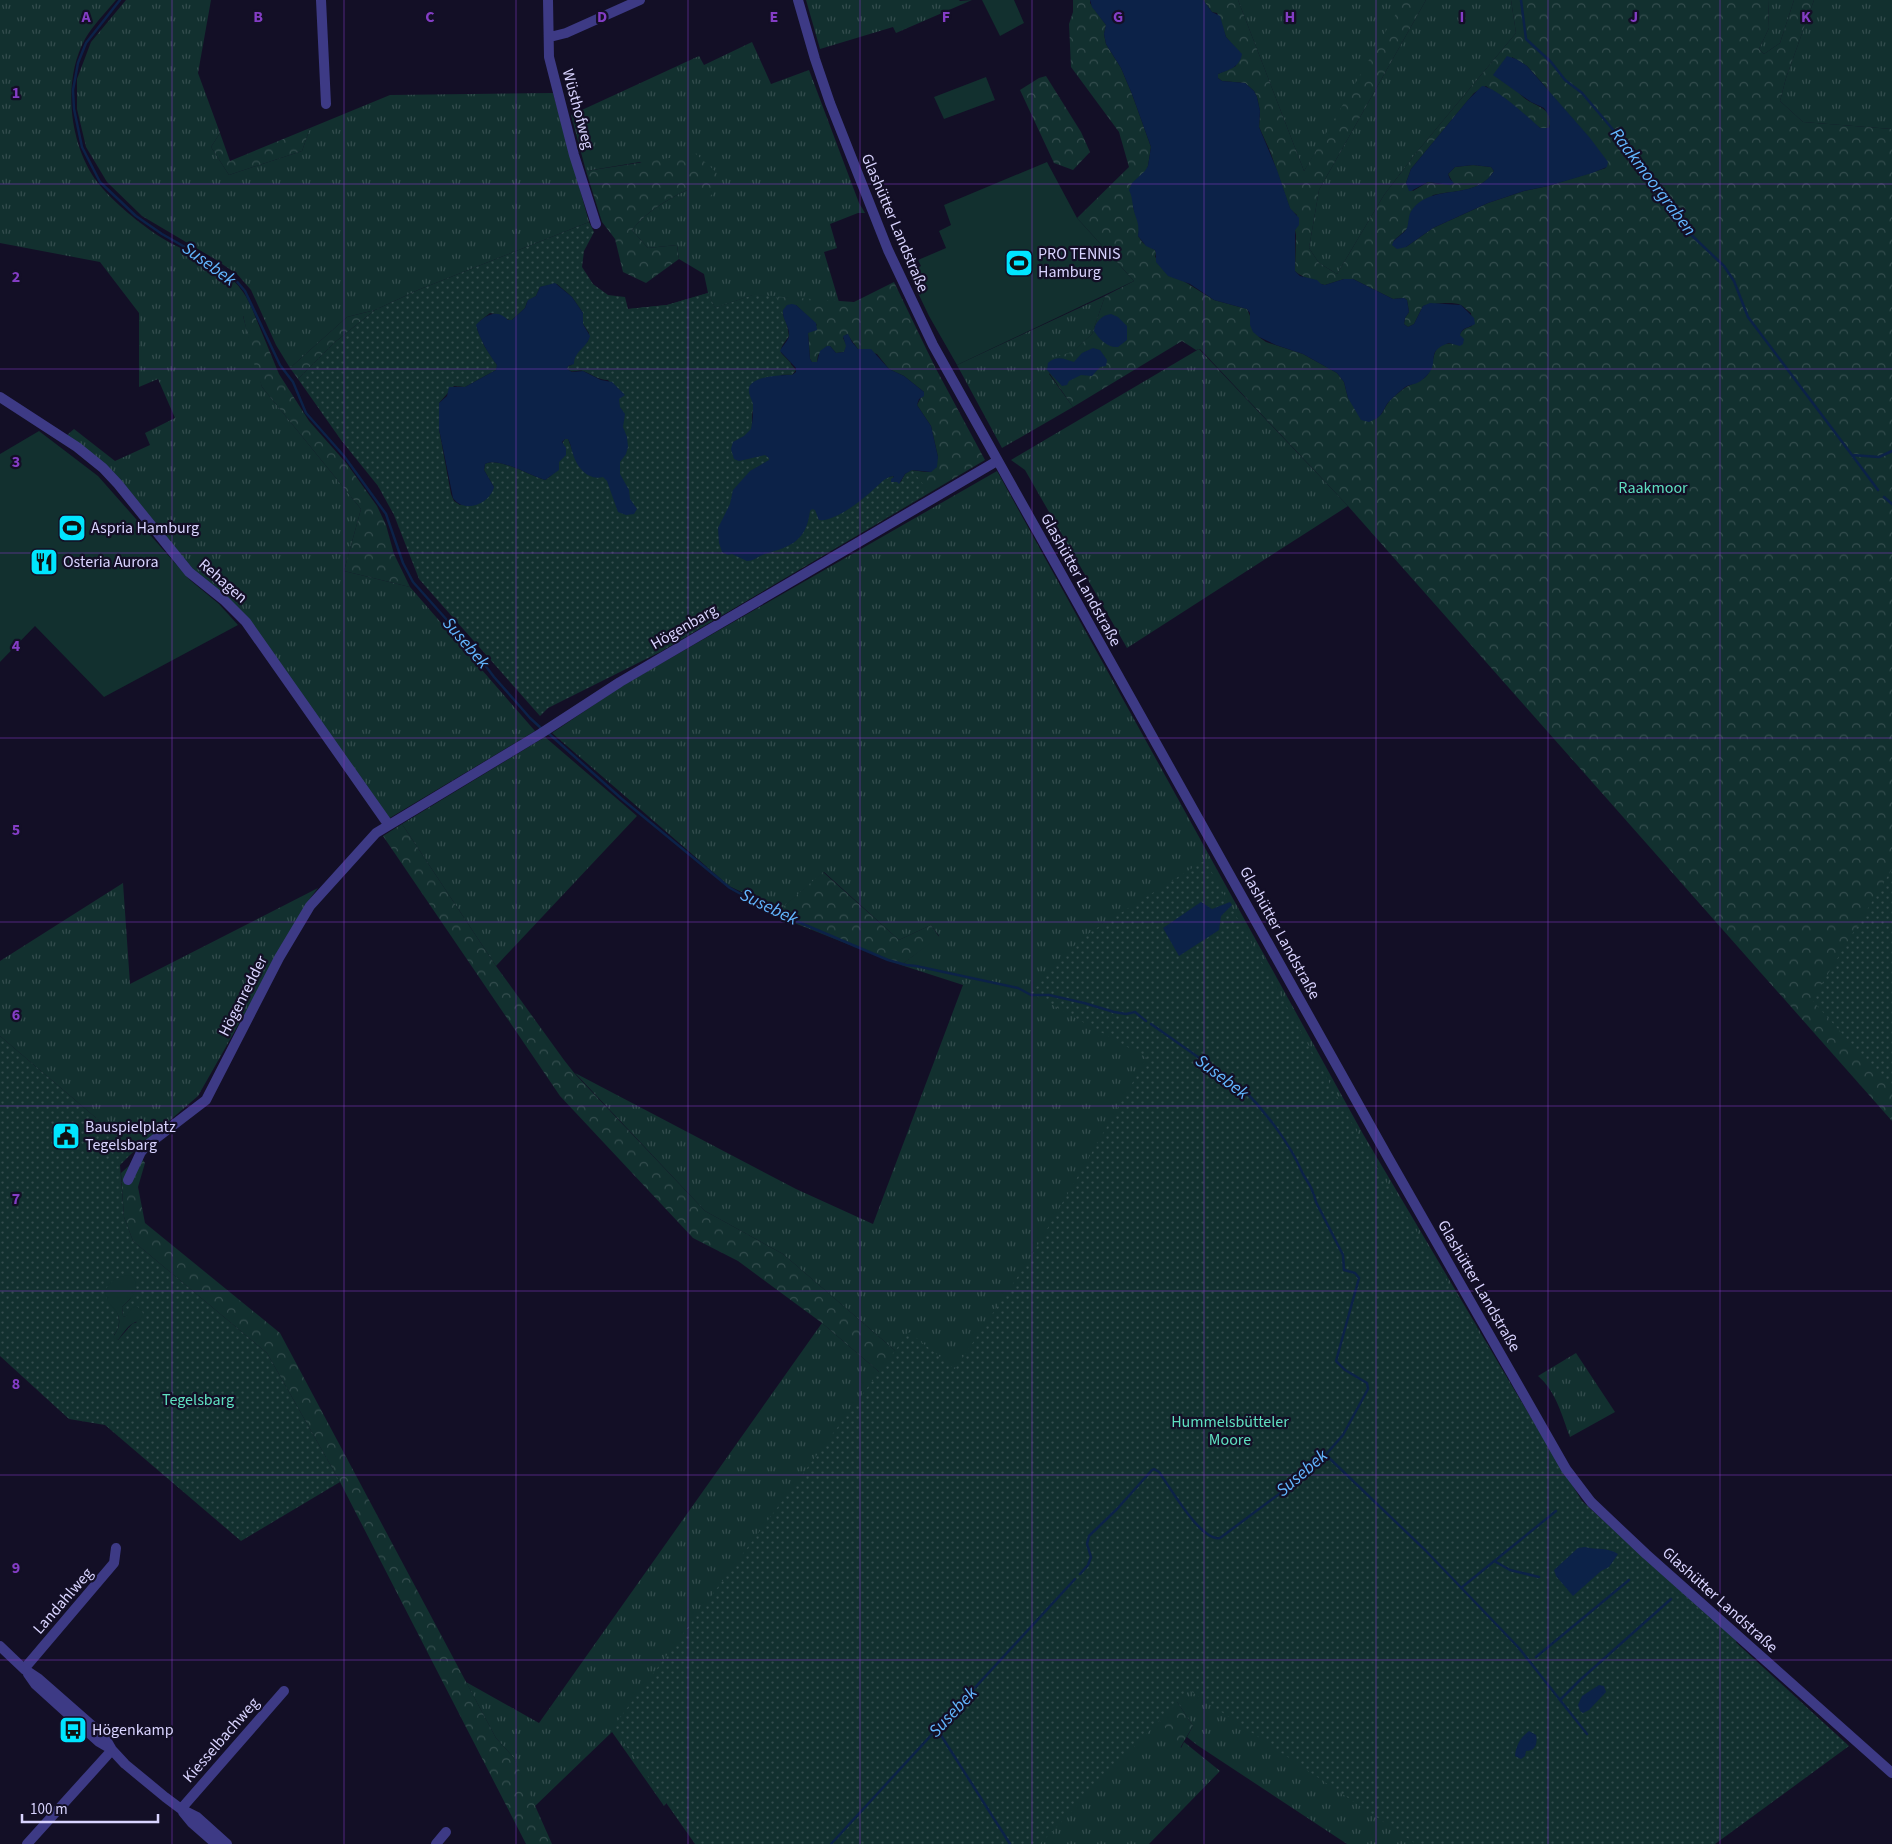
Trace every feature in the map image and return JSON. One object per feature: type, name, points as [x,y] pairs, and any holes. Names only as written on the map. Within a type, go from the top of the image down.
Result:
[{"type":"street","points":[[321,0],[326,104]]},
{"type":"street","name":"Wüsthofweg","points":[[548,0],[549,57],[559,101],[596,224]]},
{"type":"street","points":[[550,37],[566,33],[640,0]]},
{"type":"street","name":"Glashütter Landstraße","points":[[798,0],[815,60],[830,103],[894,264],[933,346],[1384,1150],[1577,1485],[1591,1502],[1646,1554],[1892,1774]]},
{"type":"street","name":"Rehagen","points":[[0,397],[77,447],[103,468],[189,572],[224,600],[246,622],[388,824]]},
{"type":"street","name":"Högenbarg","points":[[388,824],[540,734],[620,682],[997,461]]},
{"type":"street","name":"Högenredder","points":[[128,1180],[141,1152],[146,1146],[200,1105],[210,1094],[279,958],[310,906],[352,858],[376,833],[388,824]]},
{"type":"street","name":"Landahlweg","points":[[24,1669],[114,1564],[116,1548]]},
{"type":"street","points":[[0,1646],[24,1669],[39,1679],[104,1736],[112,1750],[181,1809],[192,1823],[216,1844]]},
{"type":"street","name":"Kiesselbachweg","points":[[181,1809],[284,1691]]},
{"type":"street","points":[[27,1844],[112,1750]]},
{"type":"street","points":[[181,1809],[197,1817],[228,1844]]},
{"type":"street","points":[[436,1844],[446,1832]]},
{"type":"green space","points":[[0,0],[116,0],[85,39],[73,74],[71,93],[75,132],[88,168],[104,190],[136,220],[172,244],[216,267],[226,274],[245,295],[255,316],[243,316],[262,387],[361,509],[344,571],[410,587],[535,731],[388,819],[250,621],[192,571],[151,521],[66,436],[74,429],[115,461],[150,445],[145,433],[175,418],[158,379],[139,387],[139,313],[100,262],[0,243]]},
{"type":"green space","points":[[126,0],[211,0],[198,73],[220,133],[211,147],[229,175],[302,151],[310,128],[390,95],[553,93],[589,222],[418,290],[375,310],[347,317],[290,368],[276,345],[251,290],[237,274],[142,216],[107,182],[86,147],[77,109],[77,79],[91,42]]},
{"type":"green space","points":[[806,0],[972,0],[896,33],[893,27],[820,49]]},
{"type":"green space","points":[[982,0],[1014,0],[1024,23],[1000,36]]},
{"type":"green space","name":"Raakmoor","points":[[1073,0],[1090,0],[1090,3],[1106,25],[1104,34],[1106,44],[1121,68],[1151,147],[1148,166],[1134,199],[1133,207],[1140,226],[1138,236],[1143,243],[1155,250],[1155,257],[1185,282],[1214,300],[1247,309],[1259,337],[1266,342],[1303,354],[1337,373],[1344,382],[1348,398],[1373,420],[1381,414],[1389,401],[1405,388],[1428,374],[1435,353],[1441,345],[1456,344],[1461,332],[1472,326],[1471,313],[1461,305],[1453,303],[1423,306],[1414,324],[1408,327],[1404,324],[1409,312],[1407,300],[1404,298],[1393,299],[1353,279],[1344,279],[1325,285],[1300,275],[1295,271],[1297,215],[1290,209],[1270,151],[1259,127],[1260,111],[1257,97],[1254,91],[1245,83],[1222,81],[1218,78],[1218,74],[1236,66],[1232,44],[1226,37],[1217,13],[1212,12],[1203,0],[1238,0],[1304,171],[1404,0],[1426,0],[1319,190],[1309,248],[1319,263],[1337,274],[1384,195],[1416,153],[1516,33],[1511,0],[1768,0],[1769,28],[1759,49],[1764,54],[1780,43],[1794,0],[1814,0],[1786,78],[1780,101],[1803,122],[1892,129],[1892,1121],[1348,506],[1200,349],[1196,350],[1182,341],[1073,407],[1041,361],[1072,352],[1092,334],[1105,296],[1134,281],[1077,218],[1129,167],[1119,132],[1071,67],[1069,24],[1073,12]],"holes":[[[1512,57],[1527,66],[1544,85],[1606,168],[1488,203],[1433,228],[1406,247],[1393,241],[1406,230],[1433,195],[1475,187],[1489,178],[1494,171],[1491,167],[1473,165],[1455,167],[1448,174],[1452,181],[1447,184],[1428,182],[1413,191],[1406,183],[1411,169],[1474,93],[1486,86],[1540,128],[1549,128],[1549,115],[1545,110],[1528,101],[1519,92]]]},
{"type":"green space","points":[[1238,0],[1409,0],[1304,171]]},
{"type":"green space","points":[[1426,0],[1511,0],[1516,33],[1416,153],[1384,195],[1337,274],[1319,263],[1309,248],[1319,190]]},
{"type":"green space","points":[[1768,0],[1794,0],[1780,43],[1764,54],[1759,49],[1769,28]]},
{"type":"green space","points":[[1814,0],[1892,0],[1892,129],[1803,122],[1780,101],[1786,78]]},
{"type":"green space","points":[[752,42],[771,84],[809,70],[859,203],[865,213],[858,213],[830,224],[837,248],[824,252],[839,302],[753,295],[715,308],[708,293],[704,274],[679,259],[677,245],[648,248],[632,230],[657,207],[687,190],[640,162],[586,171],[571,115],[699,56],[704,65]]},
{"type":"green space","points":[[1046,76],[1081,132],[1090,152],[1073,170],[1054,163],[1020,90],[1039,78]]},
{"type":"green space","points":[[986,77],[995,100],[944,119],[934,97]]},
{"type":"green space","points":[[310,128],[302,151],[229,175],[211,147],[220,133],[230,161]]},
{"type":"green space","points":[[696,154],[716,172],[721,186],[708,198],[687,190],[657,207],[632,230],[648,248],[677,245],[679,259],[646,283],[623,272],[615,239],[602,222],[586,171]]},
{"type":"green space","name":"PRO TENNIS Hamburg","points":[[1047,162],[1077,218],[1134,281],[957,365],[929,316],[908,272],[921,266],[918,260],[946,248],[939,231],[951,225],[944,205]]},
{"type":"green space","points":[[589,222],[594,232],[584,251],[582,267],[593,284],[608,295],[625,297],[628,309],[667,305],[708,293],[715,308],[753,295],[776,296],[789,336],[780,349],[781,353],[796,370],[792,375],[775,375],[764,378],[749,387],[753,404],[751,429],[736,441],[732,448],[732,453],[734,459],[742,461],[765,455],[769,460],[756,467],[733,490],[730,504],[718,528],[732,554],[751,561],[757,557],[784,548],[796,541],[801,535],[812,509],[843,506],[858,501],[888,477],[893,476],[895,481],[901,482],[905,474],[912,470],[929,492],[660,652],[548,708],[540,716],[419,579],[394,515],[378,486],[341,440],[298,379],[335,342],[375,310],[418,290]],"holes":[[[557,284],[572,297],[583,313],[583,324],[589,333],[588,341],[576,353],[572,365],[568,366],[567,369],[583,371],[598,378],[608,380],[621,397],[618,404],[626,418],[624,425],[627,443],[626,452],[620,464],[620,470],[621,478],[634,505],[630,515],[623,514],[615,506],[604,477],[591,478],[578,465],[568,439],[565,439],[563,443],[555,471],[545,480],[506,464],[490,462],[485,464],[484,470],[494,487],[460,505],[454,501],[451,494],[439,429],[439,403],[454,386],[465,387],[496,370],[497,365],[485,347],[477,329],[480,321],[490,313],[512,320],[525,308],[527,302],[536,296],[540,287]]]},
{"type":"green space","points":[[894,282],[935,367],[985,460],[660,652],[629,656],[567,450],[588,475],[628,309],[667,305],[708,293],[715,308],[753,295],[854,302]],"holes":[[[796,305],[817,325],[808,333],[810,359],[812,362],[817,362],[818,355],[830,346],[836,353],[844,352],[847,346],[843,338],[847,334],[858,349],[877,354],[889,369],[904,376],[924,392],[917,405],[931,426],[938,457],[931,472],[910,471],[901,482],[752,424],[752,412],[791,363],[781,353],[784,320],[782,314]]]},
{"type":"green space","points":[[1105,296],[1092,334],[1049,374],[1073,407],[1002,448],[957,365]]},
{"type":"green space","points":[[375,310],[335,342],[298,379],[290,368],[347,317]]},
{"type":"green space","points":[[243,315],[255,316],[279,374],[309,421],[347,464],[377,506],[386,525],[394,554],[410,587],[344,571],[361,509],[262,387],[255,367]]},
{"type":"green space","points":[[1199,349],[1348,506],[1127,648],[1025,470],[1011,460]]},
{"type":"green space","name":"Aspria Hamburg","points":[[39,431],[98,476],[190,580],[219,604],[238,625],[104,697],[35,626],[0,662],[0,454]]},
{"type":"green space","points":[[997,471],[1363,1134],[1581,1501],[1738,1640],[1673,1707],[1711,1844],[1347,1844],[1197,1745],[1187,1737],[1193,1726],[1096,1579],[1009,1437],[920,1372],[783,1254],[705,1211],[575,1073],[796,1189],[873,1224],[963,985],[901,965],[939,936],[931,925],[899,940],[824,872],[780,910],[729,886],[552,733],[622,686]]},
{"type":"green space","points":[[545,737],[637,816],[496,966],[402,824]]},
{"type":"green space","points":[[402,824],[496,966],[575,1074],[705,1211],[783,1254],[920,1372],[1096,1579],[1193,1726],[1180,1748],[947,1430],[822,1323],[738,1261],[693,1238],[560,1096],[383,836]]},
{"type":"green space","name":"Hummelsbütteler Moore","points":[[1205,860],[1372,1159],[1582,1501],[1849,1746],[1715,1844],[1416,1844],[1189,1690],[1040,1844],[695,1844],[613,1727],[909,1332],[955,1369],[1029,1260],[1147,1058],[1031,993],[1067,952],[1092,931]]},
{"type":"green space","points":[[1892,869],[1892,1089],[1812,1000]]},
{"type":"green space","points":[[823,872],[899,940],[931,925],[939,937],[901,965],[774,915]]},
{"type":"green space","points":[[123,883],[130,984],[318,888],[311,897],[198,1096],[130,1155],[129,1146],[0,1036],[0,961]]},
{"type":"green space","name":"Tegelsbarg","points":[[0,1036],[129,1146],[130,1155],[120,1165],[124,1217],[133,1241],[267,1353],[340,1482],[241,1541],[105,1425],[69,1419],[0,1356]],"holes":[[[131,1298],[122,1307],[123,1316],[137,1322],[132,1324],[118,1340],[114,1335],[118,1329],[119,1321],[115,1308]]]},
{"type":"green space","points":[[140,1156],[145,1163],[138,1187],[145,1223],[280,1333],[496,1738],[514,1758],[552,1844],[526,1844],[340,1482],[267,1353],[133,1241],[124,1217],[121,1173]]},
{"type":"green space","points":[[130,1275],[134,1278],[136,1287],[133,1294],[122,1307],[123,1316],[126,1317],[132,1308],[137,1306],[143,1313],[140,1319],[128,1327],[118,1340],[113,1337],[118,1328],[119,1319],[117,1312],[107,1299],[106,1289],[116,1279]]},
{"type":"green space","points":[[822,1323],[948,1431],[967,1451],[1181,1748],[1184,1742],[1220,1771],[1149,1844],[817,1844],[721,1738],[664,1806],[612,1732],[534,1807],[514,1758],[496,1738],[466,1682],[539,1723]]},
{"type":"green space","points":[[1576,1353],[1615,1412],[1570,1437],[1554,1396],[1538,1376]]},
{"type":"water","points":[[1090,0],[1203,0],[1212,12],[1220,16],[1226,37],[1242,54],[1236,65],[1218,74],[1218,78],[1222,81],[1245,83],[1254,91],[1260,111],[1259,127],[1290,208],[1299,218],[1299,225],[1295,230],[1295,271],[1300,276],[1317,280],[1325,285],[1344,279],[1353,279],[1393,299],[1404,298],[1407,300],[1409,312],[1404,324],[1408,327],[1414,324],[1423,306],[1430,303],[1461,305],[1474,318],[1475,324],[1461,332],[1460,335],[1464,339],[1463,344],[1460,346],[1449,343],[1437,349],[1432,369],[1428,375],[1422,380],[1404,388],[1387,404],[1379,417],[1369,422],[1361,420],[1348,398],[1344,382],[1337,373],[1303,354],[1259,337],[1253,332],[1250,325],[1250,313],[1247,309],[1214,300],[1190,284],[1168,276],[1156,262],[1155,250],[1146,246],[1138,236],[1138,223],[1129,190],[1132,183],[1148,166],[1151,147],[1121,68],[1106,44],[1104,34],[1106,25],[1092,7]]},
{"type":"water","points":[[1507,56],[1527,66],[1590,138],[1608,162],[1607,167],[1488,203],[1433,228],[1406,247],[1397,249],[1392,245],[1393,242],[1406,230],[1412,210],[1421,202],[1431,196],[1465,190],[1476,186],[1486,180],[1494,171],[1491,167],[1473,165],[1455,167],[1448,174],[1454,183],[1450,185],[1428,182],[1409,191],[1406,183],[1411,169],[1468,100],[1482,86],[1504,97],[1540,128],[1549,128],[1549,116],[1544,108],[1531,102],[1493,75]]},
{"type":"water","points":[[555,283],[572,297],[583,313],[583,324],[590,336],[576,356],[574,364],[568,366],[567,369],[572,372],[583,371],[601,380],[612,382],[625,395],[619,399],[620,407],[625,414],[623,427],[628,447],[626,454],[620,462],[620,474],[629,490],[630,499],[637,509],[634,514],[626,515],[618,512],[607,481],[603,477],[593,477],[584,472],[577,464],[568,439],[562,442],[566,448],[566,455],[559,462],[559,470],[545,480],[506,464],[490,462],[485,464],[484,470],[494,487],[492,493],[487,498],[476,505],[470,506],[458,503],[453,498],[439,429],[439,403],[447,396],[449,387],[465,387],[496,370],[497,365],[490,356],[476,325],[483,318],[491,314],[500,314],[508,320],[512,320],[525,308],[528,300],[536,296],[540,287]]},
{"type":"water","points":[[787,305],[796,305],[816,323],[817,330],[808,333],[810,359],[812,362],[817,362],[820,351],[827,346],[830,346],[836,353],[844,352],[846,346],[843,336],[848,334],[858,349],[871,349],[889,369],[904,376],[924,392],[924,396],[919,399],[917,405],[931,426],[938,457],[937,467],[931,472],[912,470],[905,474],[899,484],[891,482],[893,476],[888,478],[856,504],[833,518],[819,520],[815,510],[812,509],[805,529],[796,541],[783,548],[747,561],[732,554],[728,555],[722,552],[718,528],[730,504],[733,490],[750,471],[769,460],[769,458],[765,455],[739,461],[734,459],[731,449],[733,442],[744,436],[751,429],[753,404],[749,389],[751,385],[760,379],[792,375],[796,372],[796,368],[780,351],[789,336],[783,310]]},
{"type":"water","points":[[1111,314],[1118,317],[1127,326],[1127,340],[1118,347],[1104,342],[1094,331],[1100,320]]},
{"type":"water","points":[[1093,348],[1100,350],[1107,360],[1106,366],[1100,367],[1092,376],[1081,375],[1069,381],[1067,385],[1062,386],[1047,370],[1048,363],[1054,359],[1061,358],[1074,362],[1082,353]]},
{"type":"water","points":[[1201,902],[1212,909],[1230,902],[1232,905],[1221,916],[1219,930],[1179,956],[1163,928]]},
{"type":"water","points":[[1585,1547],[1618,1554],[1609,1567],[1601,1571],[1573,1596],[1556,1576],[1554,1570],[1578,1548]]},
{"type":"water","points":[[1599,1685],[1604,1686],[1606,1692],[1589,1710],[1583,1713],[1578,1705],[1582,1696]]},
{"type":"water","points":[[1529,1731],[1536,1735],[1537,1741],[1534,1748],[1526,1751],[1525,1756],[1521,1759],[1515,1756],[1516,1748]]},
{"type":"waterway","name":"Susebek","points":[[120,0],[86,43],[78,63],[73,90],[74,109],[82,147],[100,182],[136,216],[162,234],[213,263],[234,278],[245,291],[280,365],[293,382],[306,413],[344,456],[386,514],[403,563],[413,582],[472,648],[494,677],[542,729]]},
{"type":"waterway","name":"Raakmoorgraben","points":[[1521,0],[1526,39],[1551,62],[1565,80],[1582,93],[1637,158],[1668,200],[1673,212],[1685,229],[1724,266],[1734,281],[1748,317],[1852,455],[1879,457],[1892,451]]},
{"type":"waterway","points":[[1852,455],[1878,490]]},
{"type":"waterway","points":[[1884,497],[1892,504]]},
{"type":"waterway","name":"Susebek","points":[[547,732],[622,799],[730,888],[770,910],[888,960],[1018,988],[1031,995],[1049,995],[1126,1014],[1135,1012],[1146,1021]]},
{"type":"waterway","name":"Susebek","points":[[1151,1024],[1242,1088],[1251,1097],[1283,1138],[1313,1193]]},
{"type":"waterway","name":"Susebek","points":[[1080,1574],[1088,1565],[1091,1557],[1087,1544],[1089,1536],[1117,1509],[1152,1470],[1154,1469],[1159,1472],[1195,1523],[1212,1537],[1220,1538],[1314,1468],[1343,1435],[1368,1389],[1367,1383],[1345,1370],[1336,1361],[1359,1278],[1355,1273],[1344,1270],[1343,1255],[1314,1195]]},
{"type":"waterway","points":[[1326,1455],[1425,1550],[1518,1647],[1587,1734]]},
{"type":"waterway","points":[[1461,1588],[1556,1511]]},
{"type":"waterway","points":[[1496,1562],[1510,1570],[1539,1577]]},
{"type":"waterway","name":"Susebek","points":[[831,1844],[1075,1579]]},
{"type":"waterway","points":[[1536,1657],[1629,1580]]},
{"type":"waterway","points":[[1561,1699],[1671,1599]]},
{"type":"waterway","points":[[937,1729],[1010,1844]]},
{"type":"place","name":"PRO TENNIS Hamburg","points":[[1019,263]]},
{"type":"place","name":"Aspria Hamburg","points":[[72,528]]},
{"type":"place","name":"Osteria Aurora","points":[[44,562]]},
{"type":"place","name":"Bauspielplatz Tegelsbarg","points":[[66,1136]]},
{"type":"place","name":"Högenkamp","points":[[73,1730]]}]
